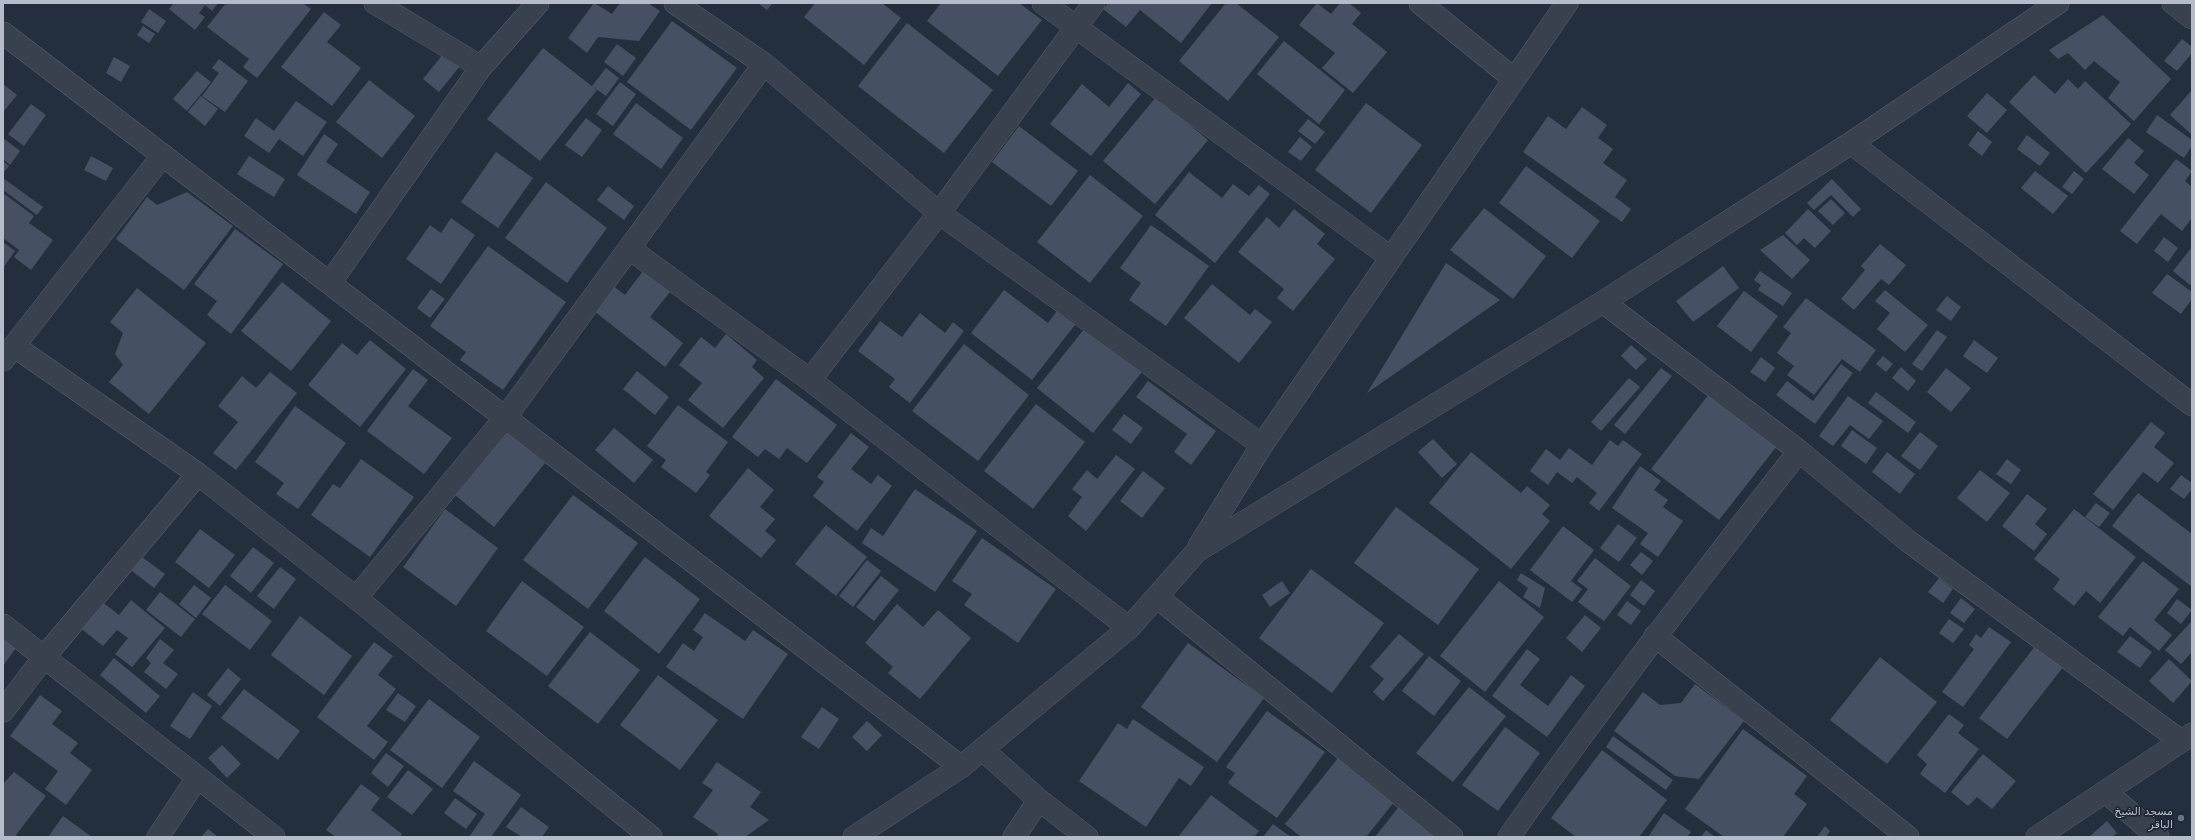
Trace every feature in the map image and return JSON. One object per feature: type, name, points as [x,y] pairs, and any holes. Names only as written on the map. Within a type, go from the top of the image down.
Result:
[{"type":"street","points":[[375,3],[481,67]]},
{"type":"street","points":[[330,283],[481,67],[538,3]]},
{"type":"street","points":[[675,3],[764,64],[939,213],[1262,445]]},
{"type":"street","points":[[1044,3],[1390,257]]},
{"type":"street","points":[[810,380],[939,213],[1094,3]]},
{"type":"street","points":[[1420,3],[1514,79]]},
{"type":"street","points":[[854,837],[961,767],[983,750],[1129,628],[1197,551],[1262,445],[1390,257],[1567,3]]},
{"type":"street","points":[[1197,551],[1602,302],[1851,143],[2058,3]]},
{"type":"street","points":[[2172,3],[2192,18]]},
{"type":"street","points":[[3,33],[961,767]]},
{"type":"street","points":[[356,598],[505,418],[764,64]]},
{"type":"street","points":[[1851,143],[2192,405]]},
{"type":"street","points":[[163,155],[8,353],[198,474],[356,598],[651,837]]},
{"type":"street","points":[[630,249],[810,380],[1129,628]]},
{"type":"street","points":[[1602,302],[1799,451],[1908,541],[2187,738],[2037,837]]},
{"type":"street","points":[[1509,837],[1570,750],[1655,636],[1799,451]]},
{"type":"street","points":[[3,711],[45,656],[198,474]]},
{"type":"street","points":[[1157,597],[1452,837]]},
{"type":"street","points":[[3,625],[45,656],[197,778],[274,837]]},
{"type":"street","points":[[1655,636],[1908,837]]},
{"type":"street","points":[[983,750],[1039,800],[1087,837]]},
{"type":"street","points":[[158,837],[197,778]]},
{"type":"street","points":[[2106,792],[2158,837]]},
{"type":"street","points":[[1014,837],[1039,800]]},
{"type":"building","points":[[171,3],[218,3],[212,11],[205,5],[199,13],[205,17],[195,30],[169,9],[173,4]]},
{"type":"building","points":[[226,3],[303,3],[311,9],[257,78],[243,67],[249,59],[207,27]]},
{"type":"building","points":[[594,3],[612,14],[620,3],[648,3],[660,11],[639,41],[598,37],[587,53],[568,38]]},
{"type":"building","points":[[758,3],[773,3],[767,10]]},
{"type":"building","points":[[815,3],[882,3],[901,18],[864,65],[804,17]]},
{"type":"building","points":[[941,3],[1019,3],[1042,20],[998,76],[927,21]]},
{"type":"building","points":[[1108,3],[1212,3],[1181,43],[1140,10],[1126,27],[1103,9]]},
{"type":"building","points":[[1226,3],[1236,3],[1279,37],[1228,101],[1179,61]]},
{"type":"building","points":[[1317,3],[1331,14],[1340,3],[1349,3],[1361,13],[1352,24],[1387,52],[1353,93],[1322,68],[1335,53],[1299,25]]},
{"type":"building","points":[[149,9],[166,21],[158,33],[141,22]]},
{"type":"building","points":[[324,12],[341,25],[327,42],[361,68],[332,106],[281,67]]},
{"type":"building","points":[[2103,15],[2171,79],[2134,121],[2108,98],[2120,82],[2094,61],[2085,70],[2068,53],[2058,59],[2049,50]]},
{"type":"building","points":[[672,21],[737,68],[691,130],[627,82]]},
{"type":"building","points":[[907,23],[993,90],[944,153],[858,86]]},
{"type":"building","points":[[143,26],[155,34],[149,43],[137,35]]},
{"type":"building","points":[[2182,39],[2192,47],[2192,53],[2177,71],[2164,61]]},
{"type":"building","points":[[1284,41],[1345,90],[1319,124],[1257,74]]},
{"type":"building","points":[[617,44],[636,58],[623,76],[604,62]]},
{"type":"building","points":[[448,48],[464,61],[439,92],[423,79]]},
{"type":"building","points":[[543,48],[597,90],[540,161],[487,119]]},
{"type":"building","points":[[114,57],[130,66],[121,82],[106,73]]},
{"type":"building","points":[[219,59],[248,81],[225,112],[202,96],[219,73],[212,68]]},
{"type":"building","points":[[606,68],[619,78],[606,96],[592,86]]},
{"type":"building","points":[[197,71],[211,82],[187,111],[173,99]]},
{"type":"building","points":[[2034,75],[2055,94],[2068,79],[2078,89],[2085,81],[2131,124],[2086,173],[2009,102]]},
{"type":"building","points":[[369,80],[415,116],[382,158],[336,122]]},
{"type":"building","points":[[620,82],[636,94],[613,126],[596,114]]},
{"type":"building","points":[[1128,83],[1141,94],[1091,156],[1050,124],[1082,84],[1109,107]]},
{"type":"building","points":[[3,84],[17,95],[3,112]]},
{"type":"building","points":[[2192,90],[2192,135],[2170,115]]},
{"type":"building","points":[[1987,93],[2007,110],[1987,133],[1967,116]]},
{"type":"building","points":[[201,96],[218,109],[205,126],[188,112]]},
{"type":"building","points":[[1156,97],[1208,140],[1155,204],[1103,161]]},
{"type":"building","points":[[296,101],[327,122],[303,156],[279,139],[269,153],[244,136],[256,118],[274,131]]},
{"type":"building","points":[[636,103],[683,138],[661,169],[613,134]]},
{"type":"building","points":[[1366,103],[1422,145],[1371,213],[1315,170]]},
{"type":"building","points":[[31,104],[46,115],[24,146],[8,134]]},
{"type":"building","points":[[1582,107],[1607,125],[1598,138],[1613,149],[1603,163],[1627,180],[1615,197],[1631,209],[1622,222],[1523,152],[1548,116],[1566,129]]},
{"type":"building","points":[[2157,115],[2192,140],[2192,146],[2184,158],[2146,132]]},
{"type":"building","points":[[586,118],[602,130],[582,157],[565,145]]},
{"type":"building","points":[[1308,119],[1325,132],[1315,144],[1298,131]]},
{"type":"building","points":[[1019,126],[1078,171],[1051,206],[992,162]]},
{"type":"building","points":[[1978,131],[1992,142],[1982,156],[1968,145]]},
{"type":"building","points":[[324,134],[338,144],[326,162],[370,192],[356,214],[297,175]]},
{"type":"building","points":[[2027,135],[2050,153],[2040,166],[2017,149]]},
{"type":"building","points":[[1300,137],[1312,147],[1301,161],[1288,152]]},
{"type":"building","points":[[3,138],[20,151],[10,165],[3,159]]},
{"type":"building","points":[[2128,138],[2144,151],[2134,163],[2149,175],[2134,194],[2102,169]]},
{"type":"building","points":[[496,152],[533,178],[498,228],[461,202]]},
{"type":"building","points":[[91,156],[113,168],[106,181],[84,170]]},
{"type":"building","points":[[249,156],[285,179],[274,197],[237,174]]},
{"type":"building","points":[[2176,159],[2192,171],[2185,181],[2192,187],[2192,218],[2182,231],[2161,214],[2137,244],[2120,231]]},
{"type":"building","points":[[3,161],[9,166],[3,173]]},
{"type":"building","points":[[1526,166],[1600,221],[1572,258],[1499,203]]},
{"type":"building","points":[[2035,171],[2068,196],[2053,214],[2021,188]]},
{"type":"building","points":[[2074,171],[2084,179],[2072,194],[2062,187]]},
{"type":"building","points":[[1189,172],[1222,198],[1233,184],[1249,196],[1259,185],[1270,194],[1215,263],[1155,215]]},
{"type":"building","points":[[1090,175],[1143,216],[1090,283],[1037,242]]},
{"type":"building","points":[[3,178],[43,207],[37,215],[3,190]]},
{"type":"building","points":[[1832,179],[1861,209],[1853,217],[1831,195],[1814,210],[1807,203]]},
{"type":"building","points":[[546,182],[607,228],[567,283],[505,238]]},
{"type":"building","points":[[608,186],[634,206],[624,220],[597,200]]},
{"type":"building","points":[[187,192],[233,226],[184,290],[116,239],[147,197],[157,205]]},
{"type":"building","points":[[3,193],[34,216],[29,223],[53,240],[31,270],[14,257],[19,250],[3,238]]},
{"type":"building","points":[[1831,199],[1845,213],[1833,225],[1818,211]]},
{"type":"building","points":[[1484,208],[1546,256],[1513,299],[1450,250]]},
{"type":"building","points":[[1294,209],[1325,234],[1317,244],[1335,259],[1293,311],[1277,298],[1284,289],[1238,252],[1267,217],[1279,228]]},
{"type":"building","points":[[1808,209],[1831,231],[1815,248],[1804,238],[1797,245],[1785,233]]},
{"type":"building","points":[[451,218],[475,235],[441,284],[406,259],[430,225],[441,233]]},
{"type":"building","points":[[1151,225],[1209,266],[1166,326],[1129,300],[1141,283],[1120,268]]},
{"type":"building","points":[[235,229],[283,264],[231,334],[207,315],[217,301],[194,284]]},
{"type":"building","points":[[1783,235],[1810,260],[1792,279],[1760,250]]},
{"type":"building","points":[[2164,237],[2178,248],[2168,262],[2154,251]]},
{"type":"building","points":[[3,242],[15,251],[3,268]]},
{"type":"building","points":[[1880,244],[1906,265],[1889,285],[1881,279],[1854,310],[1841,299],[1865,270],[1861,266]]},
{"type":"building","points":[[488,246],[566,302],[503,390],[460,360],[466,352],[430,326]]},
{"type":"building","points":[[2192,247],[2192,282],[2190,285],[2173,271]]},
{"type":"building","points":[[1446,263],[1500,300],[1367,393]]},
{"type":"building","points":[[1723,266],[1739,288],[1693,322],[1676,301]]},
{"type":"building","points":[[643,271],[670,292],[650,317],[683,343],[665,367],[594,311],[613,286],[625,295]]},
{"type":"building","points":[[1760,271],[1792,293],[1783,306],[1758,290],[1761,285],[1754,280]]},
{"type":"building","points":[[2167,274],[2192,292],[2192,299],[2181,314],[2152,293]]},
{"type":"building","points":[[282,282],[331,321],[291,371],[241,331]]},
{"type":"building","points":[[1212,284],[1250,315],[1255,309],[1272,322],[1239,363],[1184,318]]},
{"type":"building","points":[[137,288],[206,343],[149,414],[109,382],[123,365],[115,354],[123,333],[110,322]]},
{"type":"building","points":[[431,289],[445,299],[430,318],[417,308]]},
{"type":"building","points":[[1004,290],[1048,323],[1060,307],[1078,321],[1032,380],[971,333]]},
{"type":"building","points":[[1885,290],[1928,325],[1905,352],[1877,329],[1890,313],[1875,301]]},
{"type":"building","points":[[1744,291],[1778,316],[1751,352],[1717,326]]},
{"type":"building","points":[[1947,296],[1961,307],[1951,321],[1936,310]]},
{"type":"building","points":[[1806,298],[1876,350],[1860,372],[1842,359],[1814,395],[1787,375],[1794,366],[1777,353],[1791,333],[1783,327]]},
{"type":"building","points":[[920,313],[945,333],[953,322],[964,331],[910,403],[889,387],[895,379],[858,351],[880,321],[902,337]]},
{"type":"building","points":[[1085,328],[1142,372],[1093,433],[1037,388]]},
{"type":"building","points":[[1937,330],[1947,337],[1922,371],[1912,364]]},
{"type":"building","points":[[726,334],[757,360],[752,367],[764,378],[723,428],[688,400],[702,383],[679,365],[701,337],[715,348]]},
{"type":"building","points":[[370,340],[406,369],[360,427],[308,385],[342,343],[357,355]]},
{"type":"building","points":[[1974,340],[1998,358],[1987,373],[1963,356]]},
{"type":"building","points":[[964,344],[1029,395],[978,461],[912,411]]},
{"type":"building","points":[[1631,345],[1647,359],[1636,370],[1621,356]]},
{"type":"building","points":[[1883,356],[1893,364],[1886,372],[1876,364]]},
{"type":"building","points":[[1761,357],[1775,368],[1765,382],[1750,372]]},
{"type":"building","points":[[1841,364],[1853,373],[1815,424],[1776,395],[1787,381],[1813,401]]},
{"type":"building","points":[[1901,367],[1916,381],[1908,391],[1892,378]]},
{"type":"building","points":[[1661,368],[1672,376],[1625,434],[1614,425]]},
{"type":"building","points":[[1946,368],[1971,388],[1951,412],[1927,392]]},
{"type":"building","points":[[413,369],[428,380],[408,406],[452,438],[424,474],[367,431]]},
{"type":"building","points":[[637,371],[669,397],[655,415],[623,389]]},
{"type":"building","points":[[270,372],[297,393],[236,470],[213,453],[238,422],[218,406],[242,376],[256,388]]},
{"type":"building","points":[[1629,378],[1640,387],[1601,431],[1591,422]]},
{"type":"building","points":[[776,379],[837,425],[807,463],[787,448],[779,459],[765,449],[758,457],[732,437]]},
{"type":"building","points":[[1148,381],[1216,431],[1191,465],[1174,452],[1187,434],[1136,397]]},
{"type":"building","points":[[1876,392],[1916,422],[1908,433],[1868,403]]},
{"type":"building","points":[[1709,394],[1777,446],[1719,520],[1651,469]]},
{"type":"building","points":[[1848,396],[1883,421],[1869,439],[1850,425],[1833,446],[1819,436]]},
{"type":"building","points":[[1036,404],[1085,442],[1033,509],[984,471]]},
{"type":"building","points":[[678,405],[728,442],[706,472],[710,475],[696,493],[661,467],[666,460],[647,446]]},
{"type":"building","points":[[295,406],[346,443],[298,509],[276,494],[284,483],[255,462]]},
{"type":"building","points":[[1124,414],[1143,428],[1131,444],[1112,430]]},
{"type":"building","points":[[2151,422],[2165,433],[2154,447],[2174,463],[2158,483],[2143,472],[2113,510],[2093,494]]},
{"type":"building","points":[[614,428],[653,460],[634,483],[595,450]]},
{"type":"building","points":[[1852,430],[1877,448],[1866,464],[1841,446]]},
{"type":"building","points":[[505,431],[545,463],[494,527],[455,495]]},
{"type":"building","points":[[1920,432],[1938,446],[1920,470],[1901,456]]},
{"type":"building","points":[[851,433],[869,447],[851,469],[871,484],[878,475],[892,486],[857,531],[813,496],[824,482],[817,477]]},
{"type":"building","points":[[1433,439],[1457,464],[1442,478],[1418,452]]},
{"type":"building","points":[[1610,440],[1618,446],[1623,440],[1642,454],[1599,511],[1589,503],[1597,493],[1577,477],[1572,483],[1557,472],[1548,485],[1530,471],[1546,449],[1560,460],[1569,448],[1592,465]]},
{"type":"building","points":[[1471,452],[1521,493],[1527,486],[1550,505],[1542,514],[1550,521],[1511,569],[1429,503]]},
{"type":"building","points":[[1887,452],[1915,474],[1900,494],[1872,472]]},
{"type":"building","points":[[1116,455],[1135,469],[1086,531],[1068,516],[1082,497],[1072,489],[1087,470],[1097,479]]},
{"type":"building","points":[[361,459],[414,497],[370,557],[311,515],[333,484],[340,488]]},
{"type":"building","points":[[2007,459],[2021,470],[2011,484],[1996,474]]},
{"type":"building","points":[[1640,466],[1661,481],[1654,490],[1668,500],[1663,507],[1683,521],[1658,557],[1640,544],[1648,533],[1612,508]]},
{"type":"building","points":[[748,468],[774,490],[760,507],[775,519],[765,531],[776,540],[761,558],[709,516]]},
{"type":"building","points":[[1980,470],[2010,493],[1987,522],[1957,498]]},
{"type":"building","points":[[1143,471],[1165,488],[1142,518],[1120,501]]},
{"type":"building","points":[[2181,475],[2192,483],[2192,489],[2184,499],[2170,489]]},
{"type":"building","points":[[915,489],[977,531],[935,592],[862,543],[871,528],[883,536]]},
{"type":"building","points":[[2138,493],[2192,534],[2192,587],[2112,526]]},
{"type":"building","points":[[2027,494],[2047,509],[2035,524],[2047,534],[2034,551],[2002,526]]},
{"type":"building","points":[[573,495],[638,543],[588,609],[523,560]]},
{"type":"building","points":[[2096,503],[2110,513],[2099,527],[2085,517]]},
{"type":"building","points":[[1396,507],[1479,569],[1438,625],[1354,563]]},
{"type":"building","points":[[445,509],[498,548],[456,606],[403,567]]},
{"type":"building","points":[[2074,509],[2136,557],[2100,603],[2086,591],[2074,606],[2053,589],[2060,579],[2034,559]]},
{"type":"building","points":[[1618,524],[1637,538],[1619,562],[1600,548]]},
{"type":"building","points":[[826,525],[867,557],[836,596],[795,564]]},
{"type":"building","points":[[1563,526],[1594,550],[1571,581],[1582,589],[1572,602],[1530,570]]},
{"type":"building","points":[[200,529],[235,555],[209,588],[175,562]]},
{"type":"building","points":[[982,538],[1056,589],[1018,643],[964,605],[972,594],[952,581]]},
{"type":"building","points":[[253,547],[274,563],[251,593],[230,576]]},
{"type":"building","points":[[1641,552],[1653,561],[1642,575],[1630,565]]},
{"type":"building","points":[[142,557],[165,574],[154,588],[132,571]]},
{"type":"building","points":[[645,557],[700,599],[659,654],[604,611]]},
{"type":"building","points":[[1595,558],[1631,586],[1604,621],[1578,602],[1588,589],[1577,581]]},
{"type":"building","points":[[867,560],[881,571],[853,607],[839,596]]},
{"type":"building","points":[[2143,561],[2179,589],[2154,620],[2172,635],[2159,651],[2130,627],[2123,636],[2098,617]]},
{"type":"building","points":[[280,567],[296,579],[274,609],[257,596]]},
{"type":"building","points":[[1311,569],[1384,623],[1332,693],[1259,638]]},
{"type":"building","points":[[1521,573],[1545,588],[1540,608],[1523,597],[1528,588],[1517,580]]},
{"type":"building","points":[[881,576],[899,590],[874,621],[856,607]]},
{"type":"building","points":[[1939,578],[1953,589],[1943,603],[1928,592]]},
{"type":"building","points":[[1641,580],[1655,591],[1644,606],[1630,595]]},
{"type":"building","points":[[522,581],[584,627],[547,676],[486,631]]},
{"type":"building","points":[[1282,581],[1290,593],[1270,607],[1262,595]]},
{"type":"building","points":[[1499,581],[1544,617],[1485,692],[1440,656]]},
{"type":"building","points":[[194,585],[211,598],[196,618],[179,604]]},
{"type":"building","points":[[225,585],[272,621],[250,650],[202,614]]},
{"type":"building","points":[[160,592],[195,619],[181,637],[146,610]]},
{"type":"building","points":[[1961,598],[1975,609],[1964,623],[1950,613]]},
{"type":"building","points":[[2177,599],[2192,610],[2181,624],[2167,613]]},
{"type":"building","points":[[131,600],[165,628],[132,667],[115,654],[128,638],[117,630],[103,646],[79,627],[101,601],[119,615]]},
{"type":"building","points":[[1627,601],[1641,611],[1631,625],[1617,615]]},
{"type":"building","points":[[897,604],[923,627],[938,610],[971,638],[920,699],[888,673],[893,667],[865,643]]},
{"type":"building","points":[[705,613],[745,641],[753,630],[788,654],[743,719],[666,667],[683,643],[694,651],[703,637],[693,630]]},
{"type":"building","points":[[1585,615],[1601,628],[1582,652],[1566,638]]},
{"type":"building","points":[[300,616],[352,656],[324,695],[271,655]]},
{"type":"building","points":[[1949,619],[1964,629],[1953,643],[1939,633]]},
{"type":"building","points":[[2192,621],[2192,652],[2181,664],[2165,650]]},
{"type":"building","points":[[1989,627],[2011,642],[1963,707],[1942,692],[1974,649],[1969,645],[1976,634],[1981,638]]},
{"type":"building","points":[[590,632],[640,670],[598,724],[548,686]]},
{"type":"building","points":[[1399,634],[1424,654],[1383,701],[1373,692],[1384,679],[1370,667]]},
{"type":"building","points":[[2130,636],[2152,652],[2140,668],[2117,652]]},
{"type":"building","points":[[3,639],[16,648],[3,666]]},
{"type":"building","points":[[160,639],[174,650],[163,663],[178,674],[166,689],[144,672],[151,663],[146,658]]},
{"type":"building","points":[[374,642],[393,656],[378,675],[396,689],[367,726],[388,742],[374,760],[317,717]]},
{"type":"building","points":[[1188,643],[1264,698],[1217,762],[1141,707]]},
{"type":"building","points":[[2036,645],[2064,666],[2007,739],[1979,718]]},
{"type":"building","points":[[1527,649],[1540,659],[1520,685],[1548,706],[1571,675],[1585,686],[1547,737],[1492,696]]},
{"type":"building","points":[[1429,656],[1461,681],[1434,716],[1402,691]]},
{"type":"building","points":[[1880,657],[1937,702],[1887,764],[1830,720]]},
{"type":"building","points":[[114,658],[160,696],[146,713],[100,675]]},
{"type":"building","points":[[2169,659],[2192,681],[2173,703],[2149,681]]},
{"type":"building","points":[[228,668],[241,679],[220,706],[207,695]]},
{"type":"building","points":[[658,675],[718,720],[680,770],[620,725]]},
{"type":"building","points":[[1695,684],[1744,721],[1699,779],[1675,776],[1614,731],[1643,692],[1660,705],[1681,703]]},
{"type":"building","points":[[1469,687],[1506,716],[1453,782],[1416,753]]},
{"type":"building","points":[[244,689],[300,731],[278,760],[221,718]]},
{"type":"building","points":[[193,692],[212,706],[190,739],[170,726]]},
{"type":"building","points":[[398,693],[416,706],[405,722],[386,710]]},
{"type":"building","points":[[40,695],[62,711],[52,724],[78,743],[70,753],[92,770],[66,805],[45,789],[58,771],[10,736]]},
{"type":"building","points":[[429,699],[480,737],[442,788],[390,750]]},
{"type":"building","points":[[822,707],[839,719],[819,749],[801,737]]},
{"type":"building","points":[[1267,711],[1325,752],[1277,818],[1228,783],[1235,773],[1226,767]]},
{"type":"building","points":[[1949,714],[1964,725],[1958,733],[1979,749],[1945,793],[1920,774],[1927,764],[1917,755]]},
{"type":"building","points":[[1133,719],[1204,767],[1191,786],[1179,778],[1146,827],[1079,781],[1118,723],[1127,729]]},
{"type":"building","points":[[867,721],[882,735],[867,751],[852,737]]},
{"type":"building","points":[[1505,727],[1540,753],[1498,811],[1462,785]]},
{"type":"building","points":[[1743,729],[1807,776],[1794,794],[1807,804],[1783,837],[1724,837],[1685,809]]},
{"type":"building","points":[[1613,736],[1673,780],[1666,790],[1606,747]]},
{"type":"building","points":[[222,745],[241,764],[227,778],[208,758]]},
{"type":"building","points":[[1602,750],[1667,800],[1639,837],[1576,837],[1551,818]]},
{"type":"building","points":[[386,753],[404,766],[388,787],[371,773]]},
{"type":"building","points":[[1983,754],[2016,781],[1992,809],[1977,797],[1968,806],[1951,792]]},
{"type":"building","points":[[1339,757],[1395,801],[1366,837],[1301,837],[1285,824]]},
{"type":"building","points":[[474,761],[521,795],[491,837],[469,837],[485,814],[453,791]]},
{"type":"building","points":[[717,762],[761,792],[750,807],[769,820],[745,837],[716,837],[718,834],[693,817],[713,790],[702,783]]},
{"type":"building","points":[[408,770],[433,789],[412,815],[387,797]]},
{"type":"building","points":[[14,772],[46,796],[16,835],[19,837],[3,837],[3,784]]},
{"type":"building","points":[[361,784],[380,798],[371,810],[402,834],[400,837],[336,837],[326,830]]},
{"type":"building","points":[[1211,795],[1259,831],[1254,837],[1178,837]]},
{"type":"building","points":[[455,798],[477,814],[466,829],[444,813]]},
{"type":"building","points":[[1401,804],[1441,837],[1375,837]]},
{"type":"building","points":[[521,807],[549,827],[542,837],[522,837],[506,827]]},
{"type":"building","points":[[1664,813],[1691,832],[1687,837],[1648,837]]},
{"type":"building","points":[[63,816],[92,837],[48,837]]},
{"type":"building","points":[[2107,821],[2117,833],[2112,837],[2089,837]]},
{"type":"building","points":[[1273,824],[1291,837],[1263,837]]},
{"type":"building","points":[[1825,826],[1830,831],[1826,837],[1817,837]]},
{"type":"building","points":[[208,829],[218,837],[201,837]]},
{"type":"building","points":[[1706,830],[1715,837],[1701,837]]},
{"type":"place","name":"مسجد الشيخ الباقر","points":[[2181,818]]}]
